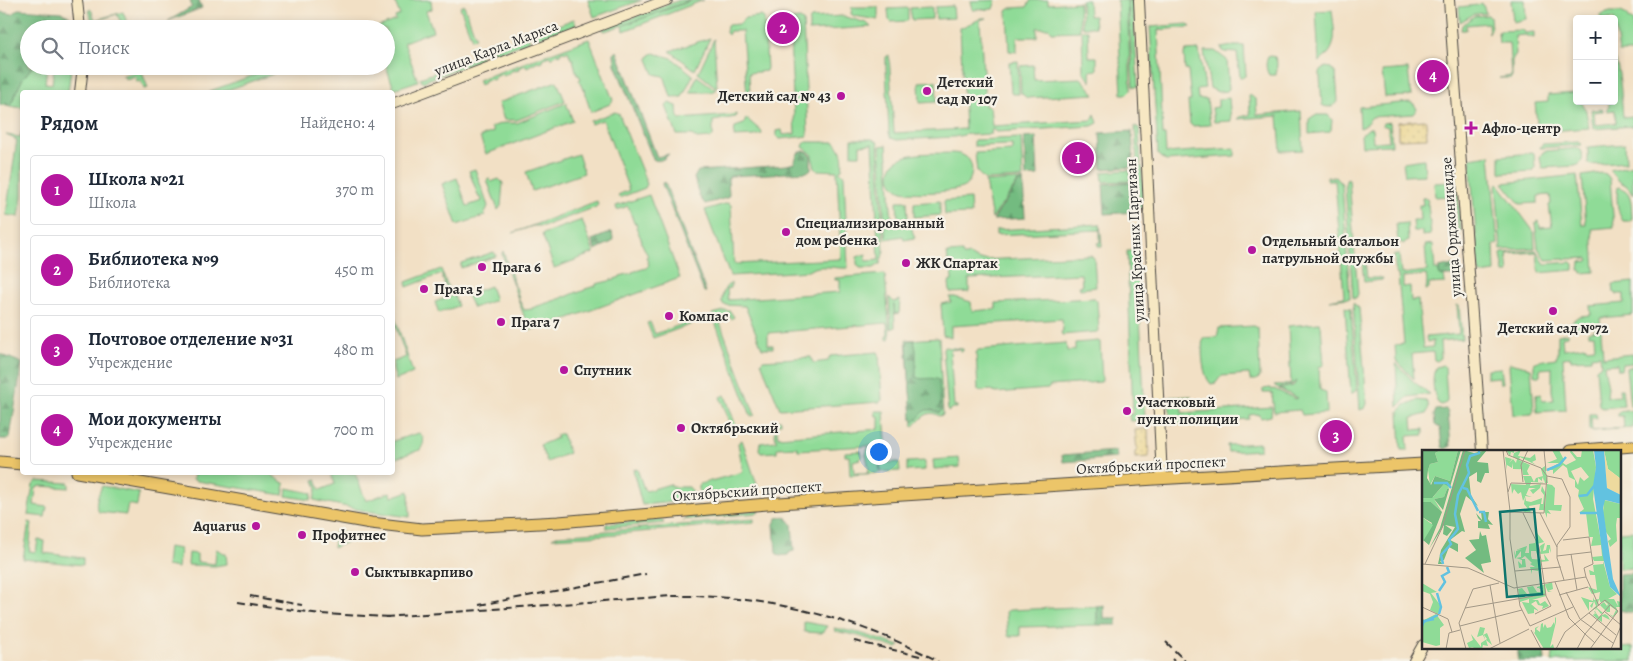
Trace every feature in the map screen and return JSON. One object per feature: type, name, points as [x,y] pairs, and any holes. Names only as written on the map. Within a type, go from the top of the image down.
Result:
[{"type":"main road","points":[[1583,450],[1633,446]]},
{"type":"main road","points":[[0,462],[20,464]]},
{"type":"main road","name":"Октябрьский проспект","points":[[94,475],[371,524],[422,529],[559,522],[779,503],[1162,478],[1422,464]]},
{"type":"street","points":[[77,0],[79,20]]},
{"type":"street","name":"улица Карла Маркса","points":[[395,103],[667,0]]},
{"type":"street","name":"улица Красных Партизан","points":[[1139,0],[1162,478]]},
{"type":"street","name":"улица Орджоникидзе","points":[[1449,0],[1482,450]]},
{"type":"street","points":[[80,90],[82,75]]},
{"type":"street","points":[[1414,661],[1422,647]]},
{"type":"green space","points":[[190,0],[199,0],[202,8],[170,20],[192,7]]},
{"type":"green space","points":[[394,0],[431,0],[432,9],[426,11],[433,31],[404,42],[418,81],[394,89],[389,75],[395,75],[395,17],[400,15]]},
{"type":"green space","points":[[588,0],[642,0],[594,17]]},
{"type":"green space","points":[[680,0],[690,0],[624,25],[693,0],[704,0],[624,31],[623,25],[605,31],[602,29]]},
{"type":"green space","points":[[996,0],[993,9],[973,10],[971,1]]},
{"type":"green space","points":[[1031,0],[1048,0],[1048,4],[1079,2],[1080,31],[1052,32],[1049,28],[1037,28],[1037,37],[1017,37],[1017,52],[1009,51],[1007,11],[1011,8],[1027,7]]},
{"type":"green space","points":[[1081,0],[1088,0],[1089,16],[1094,16],[1095,27],[1082,27]]},
{"type":"green space","points":[[1117,0],[1127,0],[1131,90],[1127,94],[1122,94]]},
{"type":"green space","points":[[1128,0],[1133,0],[1138,87],[1133,87]]},
{"type":"green space","points":[[1511,0],[1525,0],[1526,19],[1513,22]]},
{"type":"green space","points":[[1482,3],[1486,13],[1474,14],[1460,22],[1459,7]]},
{"type":"green space","points":[[464,5],[476,38],[472,39],[460,7]]},
{"type":"green space","points":[[953,6],[954,18],[936,19],[935,7]]},
{"type":"green space","points":[[852,7],[878,7],[878,20],[854,16],[851,14]]},
{"type":"green space","points":[[932,7],[932,19],[912,20],[910,8]]},
{"type":"green space","points":[[908,8],[907,21],[891,22],[889,20],[888,9]]},
{"type":"green space","points":[[18,9],[61,12],[69,16],[69,20],[20,20],[20,75],[26,75],[10,106],[0,105],[0,12],[13,14]]},
{"type":"green space","points":[[91,9],[95,20],[92,20],[89,10]]},
{"type":"green space","points":[[1332,10],[1333,45],[1326,57],[1319,62],[1316,11]]},
{"type":"green space","points":[[123,12],[126,20],[120,20],[117,14],[95,20]]},
{"type":"green space","points":[[1610,12],[1621,12],[1633,21],[1633,52],[1619,52],[1618,15],[1601,15]]},
{"type":"green space","points":[[1488,15],[1490,17],[1491,29],[1489,34],[1488,23],[1466,25],[1466,30],[1461,30],[1462,25],[1474,16]]},
{"type":"green space","points":[[761,16],[764,18],[767,68],[766,71],[749,73],[750,94],[747,95],[742,31],[730,31],[728,35],[726,33],[727,25],[739,24],[745,18]]},
{"type":"green space","points":[[842,16],[867,23],[871,27],[809,31],[811,18]]},
{"type":"green space","points":[[980,18],[986,18],[980,20],[985,106],[990,107],[992,126],[1092,120],[1095,114],[1098,123],[1092,126],[996,132],[992,129],[991,134],[971,135],[966,133],[954,137],[897,140],[891,138],[889,133],[886,68],[886,57],[889,55],[894,133],[965,129],[960,28]]},
{"type":"green space","points":[[574,19],[576,25],[536,39],[534,34]]},
{"type":"green space","points":[[800,19],[803,21],[808,136],[780,139],[776,136],[776,131],[782,130],[783,135],[795,134],[789,20]]},
{"type":"green space","points":[[1188,24],[1191,27],[1158,30],[1163,135],[1165,135],[1166,153],[1235,148],[1235,156],[1166,161],[1158,154],[1150,27]]},
{"type":"green space","points":[[1082,30],[1088,30],[1089,57],[1097,57],[1097,70],[1090,71],[1091,82],[1083,71]]},
{"type":"green space","points":[[1522,30],[1525,33],[1534,32],[1534,38],[1524,35],[1515,36],[1516,55],[1512,60],[1512,76],[1511,78],[1499,78],[1511,76],[1509,43],[1499,43],[1498,33],[1499,31]]},
{"type":"green space","points":[[528,36],[530,41],[493,55],[491,50]]},
{"type":"green space","points":[[710,38],[695,70],[670,51]]},
{"type":"green space","points":[[589,39],[613,100],[610,104],[591,112],[585,89],[583,90],[579,80],[581,79],[577,75],[573,59],[571,59],[568,51],[565,53],[564,51],[560,52],[561,54],[559,55],[558,53],[551,58],[549,56],[542,59],[542,61],[527,67],[526,65],[518,68],[519,70],[514,70],[503,76],[502,74],[495,77],[495,79],[483,81],[484,83],[480,85],[478,80]]},
{"type":"green space","points":[[714,39],[717,88],[698,73]]},
{"type":"green space","points":[[1244,46],[1246,75],[1242,78],[1240,77],[1237,53],[1224,52],[1221,48]]},
{"type":"green space","points":[[1199,50],[1205,88],[1197,89],[1198,99],[1207,99],[1210,125],[1192,126],[1190,124],[1188,101],[1191,101],[1188,70],[1185,69],[1184,53],[1186,51]]},
{"type":"green space","points":[[617,51],[657,157],[669,154],[661,160],[653,159],[615,64],[614,54]]},
{"type":"green space","points":[[1204,51],[1215,51],[1227,60],[1229,89],[1227,91],[1218,92],[1210,88]]},
{"type":"green space","points":[[654,53],[672,58],[693,75],[682,97],[671,97],[665,78],[654,74],[648,59]]},
{"type":"green space","points":[[481,56],[483,59],[422,82],[420,78]]},
{"type":"green space","points":[[1271,56],[1275,57],[1277,63],[1276,75],[1269,75],[1267,71],[1267,59]]},
{"type":"green space","points":[[1018,61],[1019,94],[1012,94],[1009,62]]},
{"type":"green space","points":[[1033,65],[1034,80],[1081,78],[1095,94],[1027,98],[1021,93],[1020,66]]},
{"type":"green space","points":[[1326,67],[1331,68],[1336,74],[1338,101],[1329,107],[1322,105],[1320,72]]},
{"type":"green space","points":[[1408,69],[1411,96],[1385,97],[1382,71]]},
{"type":"green space","points":[[1618,71],[1623,117],[1633,116],[1633,126],[1593,129],[1591,110],[1603,109],[1603,111],[1594,112],[1595,125],[1616,123],[1615,110],[1607,111],[1609,106],[1618,105]]},
{"type":"green space","points":[[26,75],[46,75],[45,83],[52,84],[53,75],[70,75],[68,90],[20,90],[20,108],[10,106]]},
{"type":"green space","points":[[143,75],[148,88],[144,89],[141,81],[137,82],[135,76],[126,79],[122,76]]},
{"type":"green space","points":[[254,75],[270,75],[228,90],[213,90]]},
{"type":"green space","points":[[697,76],[716,90],[711,92],[690,92]]},
{"type":"green space","points":[[557,81],[565,101],[517,120],[504,120],[498,103]]},
{"type":"green space","points":[[936,81],[937,102],[920,103],[919,82]]},
{"type":"green space","points":[[1573,93],[1573,105],[1583,105],[1589,128],[1538,132],[1535,103],[1548,102],[1548,95]]},
{"type":"green space","points":[[1249,94],[1256,100],[1257,115],[1301,111],[1303,150],[1281,151],[1278,116],[1238,119],[1239,117],[1250,115]]},
{"type":"green space","points":[[1229,98],[1231,121],[1214,122],[1212,108],[1218,107],[1218,99]]},
{"type":"green space","points":[[1410,102],[1417,109],[1413,114],[1372,117],[1360,128],[1359,107]]},
{"type":"green space","points":[[566,103],[573,121],[486,154],[480,137],[493,132],[491,127],[503,123],[517,123]]},
{"type":"green space","points":[[669,103],[677,106],[680,119],[736,114],[736,117],[713,121],[713,136],[711,138],[697,139],[692,135],[677,135],[666,106]]},
{"type":"green space","points":[[615,112],[619,114],[647,184],[645,188],[619,198],[618,195],[629,190],[603,120],[591,124],[590,121]]},
{"type":"green space","points":[[1315,115],[1328,115],[1332,120],[1329,132],[1309,134],[1309,119]]},
{"type":"green space","points":[[746,118],[762,134],[734,137],[735,127],[744,124]]},
{"type":"green space","points":[[1390,122],[1392,145],[1362,146],[1361,135],[1369,128],[1372,128],[1373,142],[1389,141],[1388,127],[1382,125],[1383,123]]},
{"type":"green space","points":[[1135,126],[1139,128],[1141,164],[1137,165]]},
{"type":"green space","points":[[1132,131],[1134,167],[1102,169],[1100,133]]},
{"type":"green space","points":[[6,135],[20,137],[19,217],[6,215],[17,140]]},
{"type":"green space","points":[[1036,137],[1038,176],[1026,177],[1024,138]]},
{"type":"green space","points":[[1021,138],[1023,178],[985,180],[977,172],[975,153],[1012,151],[1012,145],[974,146],[974,140]]},
{"type":"green space","points":[[852,139],[872,139],[878,142],[884,251],[880,264],[874,268],[860,268],[857,264],[857,257],[866,254],[866,261],[879,260],[873,144],[860,145],[860,155],[852,155]]},
{"type":"green space","points":[[805,142],[835,142],[841,151],[843,165],[839,171],[844,175],[848,268],[817,267],[808,271],[730,276],[705,210],[728,203],[731,205],[734,264],[841,259],[837,171],[817,170],[811,153],[803,147]]},
{"type":"green space","points":[[1579,142],[1582,145],[1540,148],[1542,144]]},
{"type":"green space","points":[[1625,144],[1626,162],[1588,164],[1588,147]]},
{"type":"green space","points":[[887,145],[892,226],[913,225],[912,230],[915,238],[904,240],[903,236],[886,239],[880,146]]},
{"type":"green space","points":[[1579,148],[1582,152],[1580,164],[1542,168],[1540,157],[1544,151]]},
{"type":"green space","points":[[808,152],[811,157],[811,169],[807,172],[730,176],[728,179],[729,195],[727,198],[705,204],[699,196],[694,178],[698,171],[787,165],[794,163],[798,153]]},
{"type":"green space","points":[[951,153],[964,156],[971,163],[971,176],[964,187],[922,193],[905,192],[896,187],[892,182],[890,175],[892,167],[904,157]]},
{"type":"green space","points":[[578,154],[584,173],[532,191],[526,172]]},
{"type":"green space","points":[[1534,154],[1535,168],[1533,171],[1500,172],[1500,156]]},
{"type":"green space","points":[[1490,155],[1498,244],[1494,245],[1495,272],[1481,274],[1479,273],[1470,158]]},
{"type":"green space","points":[[1424,159],[1425,175],[1405,176],[1403,162]]},
{"type":"green space","points":[[1453,159],[1455,160],[1461,230],[1458,233]]},
{"type":"green space","points":[[1633,165],[1633,194],[1610,170]]},
{"type":"green space","points":[[1142,166],[1144,208],[1139,208],[1137,167]]},
{"type":"green space","points":[[475,169],[488,206],[484,216],[457,225],[442,184],[457,178],[467,206],[482,201],[481,197],[479,198],[469,171]]},
{"type":"green space","points":[[1130,170],[1130,181],[1103,182],[1102,172]]},
{"type":"green space","points":[[1606,174],[1610,179],[1614,227],[1592,229],[1595,272],[1582,273],[1579,270],[1580,262],[1588,261],[1588,258],[1546,260],[1538,248],[1535,223],[1539,221],[1540,228],[1552,227],[1549,205],[1551,204],[1550,195],[1538,196],[1538,203],[1520,204],[1503,183],[1577,175],[1582,225],[1586,225],[1582,176]]},
{"type":"green space","points":[[1327,177],[1336,177],[1342,184],[1350,298],[1329,300],[1344,297],[1335,180],[1327,180]]},
{"type":"green space","points":[[1347,178],[1349,179],[1358,294],[1356,298],[1353,298],[1345,184]]},
{"type":"green space","points":[[490,179],[491,182],[499,179],[503,183],[501,206],[498,210],[487,180]]},
{"type":"green space","points":[[1019,180],[992,219],[985,182]]},
{"type":"green space","points":[[1020,180],[1023,180],[1025,218],[993,220]]},
{"type":"green space","points":[[663,182],[706,292],[704,292],[662,184]]},
{"type":"green space","points":[[1134,182],[1136,212],[1105,214],[1103,184]]},
{"type":"green space","points":[[1451,182],[1452,196],[1435,197],[1434,183]]},
{"type":"green space","points":[[1498,183],[1534,232],[1535,248],[1501,250],[1496,185]]},
{"type":"green space","points":[[1618,187],[1629,195],[1632,218],[1630,221],[1623,221],[1619,214]]},
{"type":"green space","points":[[649,195],[680,278],[550,325],[529,330],[502,254],[503,251],[514,287],[516,287],[524,310],[532,309],[596,286],[596,284],[646,268],[649,265],[646,257],[648,256],[628,206],[617,210],[616,206]]},
{"type":"green space","points":[[1422,198],[1427,198],[1428,202],[1426,204],[1428,204],[1431,235],[1422,236],[1422,231],[1414,231],[1413,220],[1420,220],[1419,205],[1423,205]]},
{"type":"green space","points":[[970,199],[971,214],[945,215],[944,201]]},
{"type":"green space","points":[[597,201],[598,205],[596,207],[544,226],[533,226],[513,233]]},
{"type":"green space","points":[[897,201],[907,201],[908,219],[898,219]]},
{"type":"green space","points":[[940,201],[940,215],[914,217],[914,203]]},
{"type":"green space","points":[[582,220],[594,253],[554,268],[542,234]]},
{"type":"green space","points":[[1407,223],[1408,241],[1404,244],[1398,241],[1396,224]]},
{"type":"green space","points":[[1100,224],[1102,246],[1098,246],[1100,230],[996,235],[996,230]]},
{"type":"green space","points":[[612,232],[612,242],[595,250],[592,240]]},
{"type":"green space","points":[[1433,244],[1435,270],[1438,270],[1441,276],[1444,276],[1445,283],[1429,284],[1429,289],[1426,290],[1426,275],[1403,277],[1403,287],[1410,286],[1411,301],[1418,300],[1423,348],[1433,347],[1433,341],[1427,342],[1426,337],[1459,334],[1457,305],[1459,306],[1462,339],[1440,341],[1441,358],[1437,361],[1434,360],[1433,352],[1412,354],[1414,379],[1396,360],[1395,345],[1404,344],[1398,275],[1396,274],[1394,255],[1399,255],[1401,274],[1427,271],[1425,245]]},
{"type":"green space","points":[[1536,250],[1545,264],[1572,262],[1574,270],[1539,273],[1537,252],[1507,254],[1509,273],[1504,273],[1502,253]]},
{"type":"green space","points":[[1127,251],[1137,251],[1145,420],[1130,421],[1129,414],[1133,414]]},
{"type":"green space","points":[[494,252],[496,256],[461,268],[461,263]]},
{"type":"green space","points":[[962,252],[963,256],[967,256],[967,254],[979,260],[1091,255],[1094,258],[1096,287],[1080,289],[1079,286],[1082,286],[1081,274],[969,279],[969,292],[950,293],[949,282],[952,281],[951,262],[948,262],[947,253]]},
{"type":"green space","points":[[1382,257],[1383,266],[1381,258],[1365,260],[1367,278],[1383,278],[1382,280],[1364,282],[1362,260]]},
{"type":"green space","points":[[1456,266],[1456,273],[1453,276],[1441,276],[1439,274],[1439,268]]},
{"type":"green space","points":[[441,269],[448,288],[447,291],[444,292],[443,289],[446,288],[441,274],[407,287],[406,282]]},
{"type":"green space","points":[[885,274],[889,339],[886,339],[886,336],[888,336],[887,323],[768,333],[768,345],[773,345],[773,348],[762,348],[745,306],[724,305],[722,302],[724,291],[731,283],[731,288],[727,289],[728,300],[840,292],[840,280],[835,280],[835,278]]},
{"type":"green space","points":[[1633,282],[1633,315],[1600,318],[1603,357],[1633,354],[1633,363],[1622,364],[1621,370],[1618,370],[1617,364],[1604,365],[1608,387],[1607,397],[1620,396],[1619,389],[1622,389],[1624,406],[1602,408],[1599,405],[1596,369],[1601,365],[1600,355],[1591,356],[1591,359],[1571,360],[1571,357],[1563,358],[1566,410],[1537,412],[1536,395],[1541,394],[1542,401],[1554,400],[1552,368],[1540,369],[1540,376],[1536,376],[1534,375],[1534,363],[1556,358],[1558,354],[1558,335],[1568,333],[1568,336],[1562,337],[1563,349],[1585,346],[1586,348],[1595,347],[1594,335],[1588,335],[1588,332],[1595,330],[1595,327],[1567,329],[1567,325],[1579,316],[1591,315],[1590,306],[1624,303],[1624,294],[1614,292],[1613,284]]},
{"type":"green space","points":[[490,286],[495,300],[473,308],[467,295]]},
{"type":"green space","points":[[454,295],[458,306],[439,313],[435,302]]},
{"type":"green space","points":[[889,297],[894,302],[900,300],[899,313],[895,314],[894,304],[895,327],[891,329]]},
{"type":"green space","points":[[950,297],[971,302],[972,311],[996,309],[996,303],[1094,298],[1097,301],[1099,331],[1062,335],[1062,319],[951,326],[951,338],[943,335],[941,304],[951,302]]},
{"type":"green space","points":[[1353,303],[1359,308],[1367,404],[1365,408],[1360,410]]},
{"type":"green space","points":[[1345,307],[1351,309],[1357,390],[1351,394]]},
{"type":"green space","points":[[730,311],[734,317],[731,319],[730,316],[719,320],[755,415],[751,416],[712,314]]},
{"type":"green space","points":[[395,318],[413,373],[396,380],[395,361],[406,357],[395,325]]},
{"type":"green space","points":[[691,321],[692,324],[653,338],[647,323],[650,322],[655,334]]},
{"type":"green space","points":[[1319,323],[1321,325],[1324,365],[1319,367],[1320,390],[1326,392],[1326,413],[1302,415],[1300,410],[1274,412],[1272,393],[1263,393],[1263,389],[1271,388],[1296,399],[1298,398],[1279,389],[1293,386],[1297,381],[1291,385],[1278,388],[1274,385],[1291,384],[1288,326]]},
{"type":"green space","points":[[1254,326],[1258,328],[1260,377],[1256,380],[1250,380],[1249,374],[1221,376],[1216,383],[1211,384],[1204,369],[1202,355],[1203,338],[1217,337],[1219,328]]},
{"type":"green space","points":[[939,338],[943,415],[928,414],[913,427],[906,340]]},
{"type":"green space","points":[[914,340],[916,350],[916,377],[939,380],[941,410],[940,413],[926,410],[914,422],[912,420],[907,345],[908,341]]},
{"type":"green space","points":[[1100,342],[1101,382],[996,393],[992,390],[978,390],[976,353],[978,350],[1066,343],[1067,351],[1075,350],[1075,343]]},
{"type":"green space","points":[[944,347],[963,349],[963,351],[959,349],[950,350],[954,406],[957,406],[957,408],[953,408],[948,412],[943,349]]},
{"type":"green space","points":[[878,352],[882,400],[880,402],[780,409],[761,362],[763,360],[811,357],[813,363],[828,361],[830,356]]},
{"type":"green space","points":[[0,354],[20,362],[20,375],[10,437],[0,439]]},
{"type":"green space","points":[[1396,363],[1414,382],[1430,394],[1408,397],[1398,407]]},
{"type":"green space","points":[[1510,363],[1531,368],[1534,410],[1532,414],[1513,415]]},
{"type":"green space","points":[[1443,365],[1445,367],[1447,400],[1446,403],[1441,405],[1438,403],[1435,395],[1433,380],[1436,367]]},
{"type":"green space","points":[[1633,366],[1633,405],[1630,406],[1626,368]]},
{"type":"green space","points":[[1501,368],[1503,383],[1500,383],[1499,377],[1487,378],[1487,369]]},
{"type":"green space","points":[[725,395],[738,432],[734,434],[720,397]]},
{"type":"green space","points":[[1191,396],[1191,398],[1181,399],[1182,413],[1272,407],[1271,416],[1261,418],[1258,414],[1249,415],[1249,419],[1184,424],[1183,422],[1171,425],[1169,397]]},
{"type":"green space","points":[[1417,400],[1426,401],[1429,406],[1426,414],[1412,418],[1413,430],[1424,429],[1424,435],[1407,436],[1408,450],[1401,450],[1399,411],[1405,405]]},
{"type":"green space","points":[[1446,409],[1451,446],[1445,449],[1442,447],[1440,428],[1435,425],[1434,415],[1436,410]]},
{"type":"green space","points":[[1633,410],[1633,428],[1593,431],[1624,428],[1623,416],[1618,416],[1618,412]]},
{"type":"green space","points":[[875,411],[884,411],[886,441],[883,445],[798,450],[797,447],[777,448],[777,452],[761,453],[759,449],[760,443],[776,441],[774,424],[777,420],[781,420],[781,423],[776,424],[778,437],[879,429],[879,416],[876,416]]},
{"type":"green space","points":[[1589,414],[1596,414],[1597,418],[1591,418],[1592,431],[1589,430]]},
{"type":"green space","points":[[419,433],[424,441],[420,450],[395,458],[395,440]]},
{"type":"green space","points":[[562,434],[569,453],[547,462],[540,445],[557,438],[556,435]]},
{"type":"green space","points":[[742,440],[759,491],[758,494],[699,500],[700,484],[743,472],[738,443]]},
{"type":"green space","points":[[1260,443],[1260,450],[1228,452],[1227,445]]},
{"type":"green space","points":[[886,447],[886,451],[880,452],[881,463],[899,462],[900,471],[881,472],[880,462],[877,461],[876,448]]},
{"type":"green space","points":[[868,448],[874,448],[875,462],[879,463],[880,473],[850,475],[849,456],[845,456],[845,452],[861,451],[860,459],[853,461],[854,473],[868,473],[866,454]]},
{"type":"green space","points":[[1116,451],[1117,458],[1063,462],[1062,455]]},
{"type":"green space","points":[[959,458],[960,467],[934,469],[933,460]]},
{"type":"green space","points":[[925,461],[925,470],[907,471],[907,462]]},
{"type":"green space","points":[[637,469],[646,491],[670,484],[672,487],[689,487],[693,492],[694,500],[642,505],[633,470]]},
{"type":"green space","points":[[194,475],[272,475],[285,484],[283,495],[193,479]]},
{"type":"green space","points":[[332,475],[356,475],[366,501],[390,492],[392,497],[409,491],[410,517],[366,511],[314,500],[317,488],[314,480],[316,479],[320,490],[335,484]]},
{"type":"green space","points":[[37,481],[69,483],[69,488],[41,486],[36,488],[34,505],[47,507],[45,517],[28,515],[33,485]]},
{"type":"green space","points":[[102,486],[139,493],[137,506],[128,504],[126,515],[99,512],[97,502]]},
{"type":"green space","points":[[287,488],[312,493],[311,500],[286,496]]},
{"type":"green space","points":[[759,510],[758,513],[683,520],[690,515]]},
{"type":"green space","points":[[777,518],[787,518],[792,524],[794,551],[788,555],[779,556],[776,553],[774,524]]},
{"type":"green space","points":[[661,519],[664,523],[606,528],[606,524]]},
{"type":"green space","points":[[754,519],[754,522],[552,538],[559,535]]},
{"type":"green space","points":[[29,522],[32,523],[29,551],[36,552],[38,540],[45,541],[44,553],[83,558],[83,565],[23,559]]},
{"type":"green space","points":[[335,531],[348,533],[351,540],[333,548]]},
{"type":"green space","points":[[1633,531],[1633,568],[1620,569],[1620,532]]},
{"type":"green space","points":[[168,547],[180,549],[178,568],[166,566]]},
{"type":"green space","points":[[216,549],[226,554],[227,564],[215,566],[188,565],[189,553],[197,554],[197,562],[215,564]]},
{"type":"green space","points":[[1633,573],[1633,613],[1620,610],[1620,574]]},
{"type":"green space","points":[[1104,605],[1104,618],[1117,618],[1117,625],[1097,625],[1097,606]]},
{"type":"green space","points":[[1097,606],[1097,625],[1020,627],[1020,636],[1008,636],[1006,611]]},
{"type":"green space","points":[[804,622],[827,626],[822,633],[804,632]]},
{"type":"green space","points":[[834,628],[860,633],[900,646],[896,648],[859,636],[835,631]]},
{"type":"green space","points":[[1633,647],[1633,661],[1552,661],[1553,653]]},
{"type":"green space","points":[[1518,648],[1544,648],[1545,661],[1518,661]]},
{"type":"sand","points":[[1425,120],[1427,138],[1398,139],[1398,122]]},
{"type":"sand","points":[[1147,429],[1149,457],[1135,458],[1137,450],[1135,430]]},
{"type":"railway","points":[[479,605],[646,574]]},
{"type":"railway","points":[[250,596],[302,605]]},
{"type":"railway","points":[[385,617],[671,596],[706,596],[775,604],[842,621],[875,632],[938,661]]},
{"type":"railway","points":[[238,602],[320,614],[392,617]]},
{"type":"railway","points":[[854,641],[920,656]]},
{"type":"railway","points":[[1166,642],[1185,661]]},
{"type":"place","name":"Библиотека №9","points":[[783,28]]},
{"type":"place","name":"Мои документы","points":[[1433,76]]},
{"type":"place","name":"Детский сад № 107","points":[[927,91]]},
{"type":"place","name":"Детский сад № 43","points":[[841,96]]},
{"type":"place","name":"Афло-центр","points":[[1471,128]]},
{"type":"place","name":"Школа №21","points":[[1078,158]]},
{"type":"place","name":"Специализированный дом ребенка","points":[[786,232]]},
{"type":"place","name":"Отдельный батальон патрульной службы","points":[[1252,250]]},
{"type":"place","name":"ЖК Спартак","points":[[906,263]]},
{"type":"place","name":"Прага 6","points":[[482,267]]},
{"type":"place","name":"Прага 5","points":[[424,289]]},
{"type":"place","name":"Детский сад №72","points":[[1553,311]]},
{"type":"place","name":"Компас","points":[[669,316]]},
{"type":"place","name":"Прага 7","points":[[501,322]]},
{"type":"place","name":"Спутник","points":[[564,370]]},
{"type":"place","name":"Участковый пункт полиции","points":[[1127,411]]},
{"type":"place","name":"Октябрьский","points":[[681,428]]},
{"type":"place","name":"Почтовое отделение №31","points":[[1336,436]]},
{"type":"place","name":"Aquarus","points":[[256,526]]},
{"type":"place","name":"Профитнес","points":[[302,535]]},
{"type":"place","name":"Сыктывкарпиво","points":[[355,572]]}]
